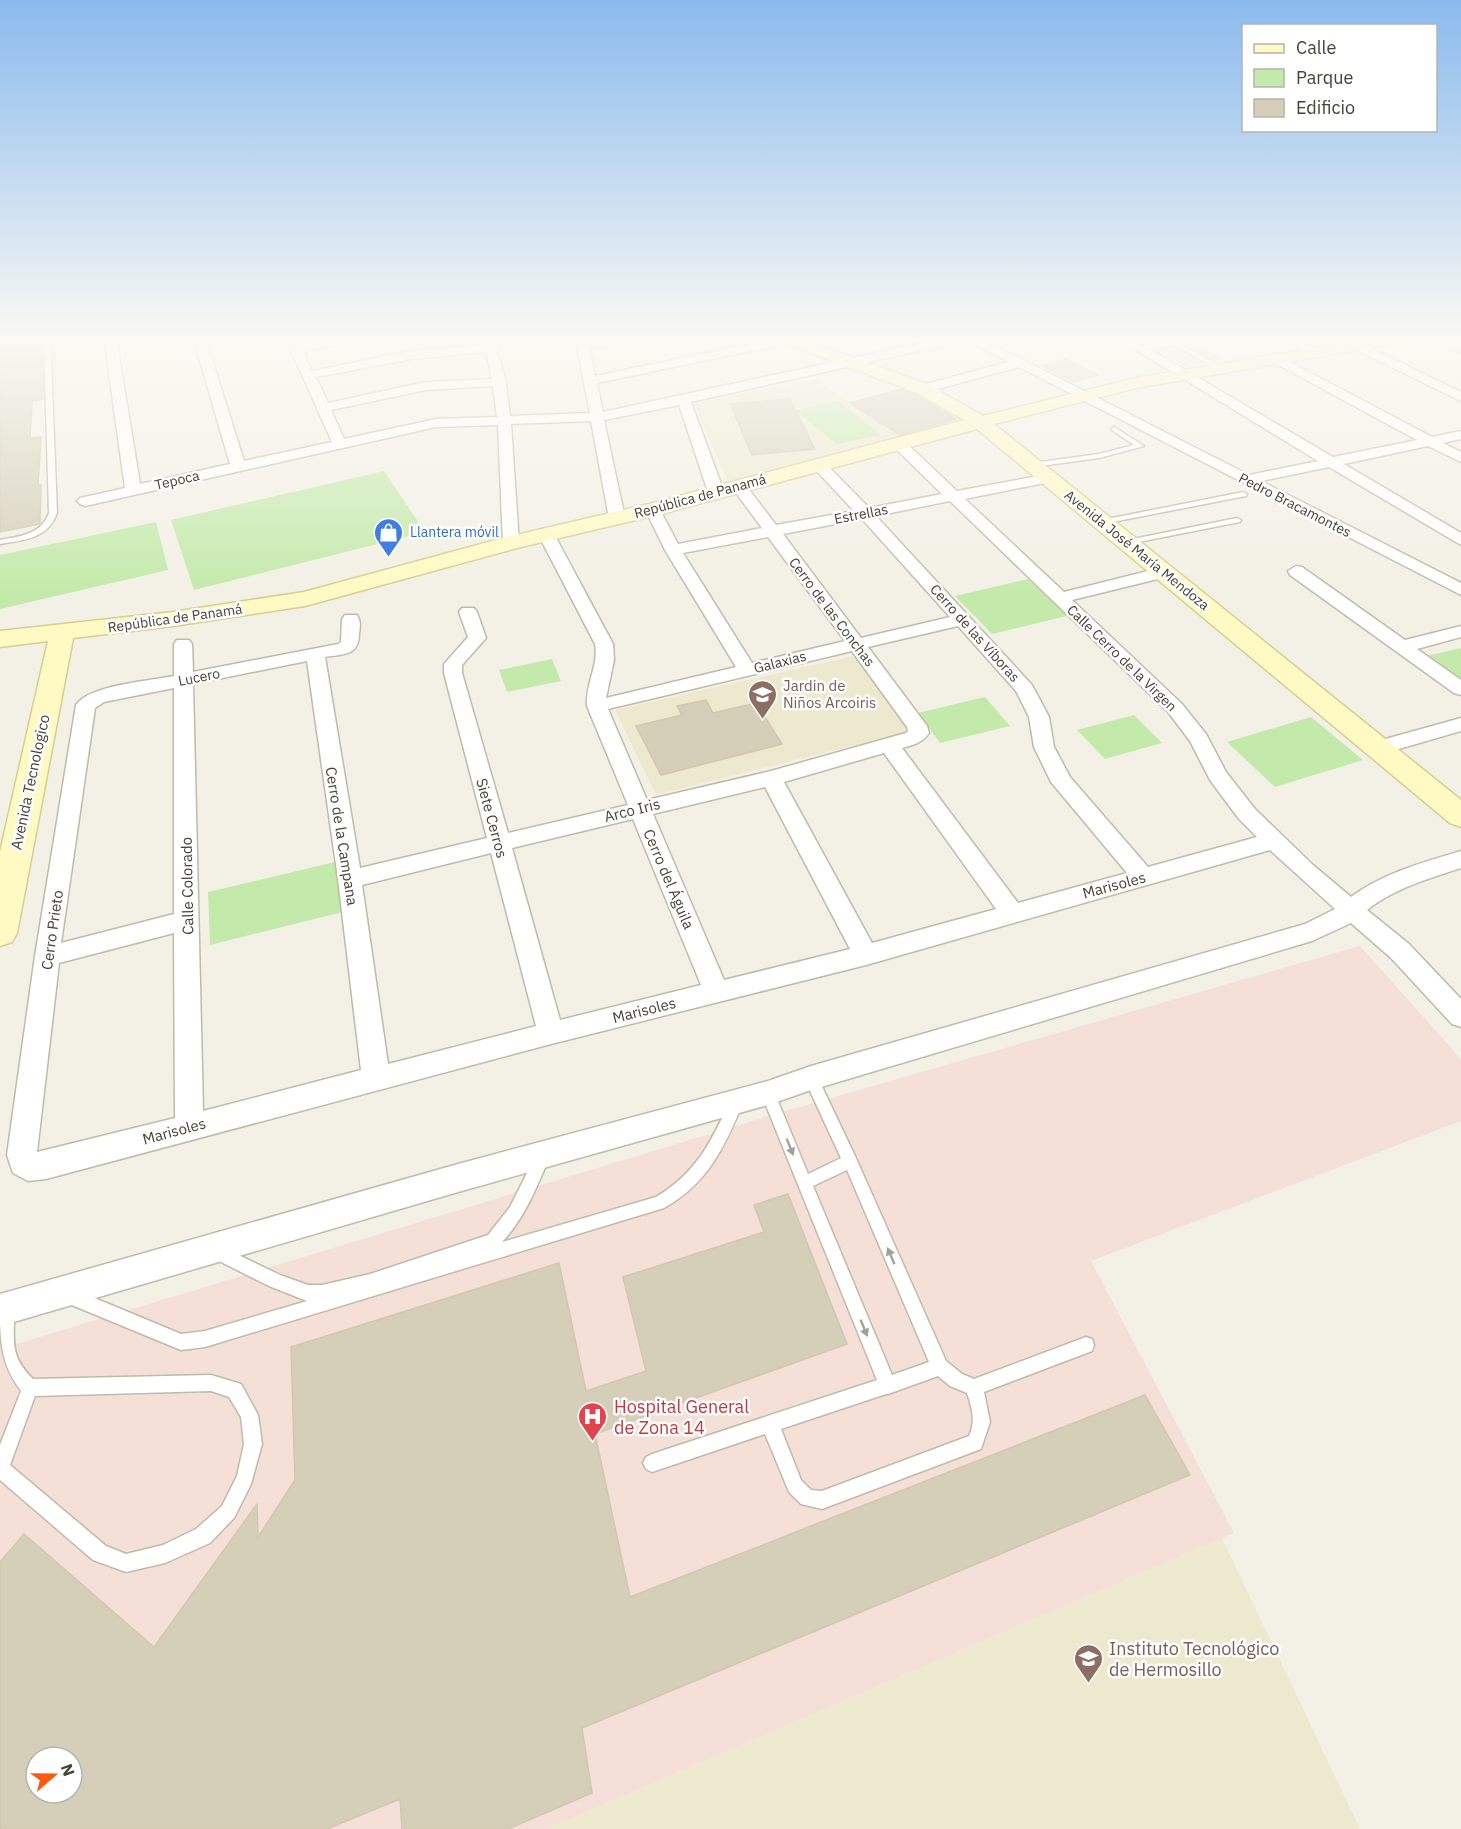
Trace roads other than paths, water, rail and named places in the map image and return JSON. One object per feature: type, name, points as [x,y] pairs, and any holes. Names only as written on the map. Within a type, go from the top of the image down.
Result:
[{"type":"main road","name":"República de Panamá","points":[[0,639],[305,599],[347,586],[546,534],[653,509],[979,422]]},
{"type":"main road","name":"Avenida José María Mendoza","points":[[980,422],[1461,816]]},
{"type":"main road","name":"República de Panamá","points":[[0,627],[347,586]]},
{"type":"main road","points":[[0,632],[53,627],[63,632],[80,624],[254,603],[310,590]]},
{"type":"main road","name":"Avenida Tecnologico","points":[[0,933],[22,819],[63,632]]},
{"type":"street","points":[[123,422],[133,490]]},
{"type":"street","points":[[225,422],[238,466]]},
{"type":"street","points":[[330,422],[340,445]]},
{"type":"street","name":"Tepoca","points":[[85,501],[445,422]]},
{"type":"street","points":[[504,422],[511,543]]},
{"type":"street","points":[[597,422],[617,518]]},
{"type":"street","points":[[692,422],[716,492]]},
{"type":"street","name":"Pedro Bracamontes","points":[[1131,422],[1245,487],[1461,590]]},
{"type":"street","points":[[1264,422],[1461,540]]},
{"type":"street","points":[[1394,422],[1461,458]]},
{"type":"street","points":[[1245,487],[1330,462],[1461,435]]},
{"type":"street","name":"Calle Cerro de la Virgen","points":[[898,444],[1175,708],[1199,739],[1217,775],[1247,814],[1272,841],[1400,951],[1461,1016]]},
{"type":"street","name":"Cerro de las Víboras","points":[[819,465],[866,513],[1025,688],[1039,717],[1044,747],[1062,782],[1143,877]]},
{"type":"street","name":"Estrellas","points":[[673,550],[952,496],[1041,472]]},
{"type":"street","name":"Cerro de las Conchas","points":[[738,486],[917,726],[919,734],[913,738]]},
{"type":"street","points":[[653,509],[673,550],[747,670]]},
{"type":"street","name":"Cerro del Águila","points":[[546,534],[607,653],[596,692],[597,706],[717,992]]},
{"type":"street","points":[[1296,571],[1461,689]]},
{"type":"street","points":[[1060,598],[1164,572]]},
{"type":"street","name":"Siete Cerros","points":[[468,612],[477,638],[453,664],[453,673],[550,1034]]},
{"type":"street","points":[[315,654],[349,646],[351,619]]},
{"type":"street","name":"Galaxias","points":[[597,706],[963,619]]},
{"type":"street","points":[[1402,647],[1461,631]]},
{"type":"street","name":"Calle Colorado","points":[[183,644],[189,1127]]},
{"type":"street","name":"Lucero","points":[[86,705],[98,698],[315,654]]},
{"type":"street","name":"Cerro de la Campana","points":[[315,654],[350,879],[376,1079]]},
{"type":"street","name":"Cerro Prieto","points":[[22,1155],[47,956],[86,705]]},
{"type":"street","points":[[1377,748],[1461,724]]},
{"type":"street","name":"Arco Iris","points":[[350,879],[771,778],[913,738]]},
{"type":"street","points":[[889,745],[1011,912]]},
{"type":"street","points":[[771,778],[866,955]]},
{"type":"street","name":"Marisoles","points":[[22,1155],[23,1163],[28,1167],[45,1165],[866,955],[1011,912],[1272,841]]},
{"type":"street","points":[[3,1309],[544,1154],[768,1093],[811,1078],[1312,932],[1338,920],[1370,895],[1404,878],[1461,859]]},
{"type":"street","points":[[47,956],[188,920]]},
{"type":"lane","points":[[0,542],[32,535],[51,525],[53,513],[49,422]]},
{"type":"lane","points":[[1041,472],[1140,446],[1114,429]]},
{"type":"lane","points":[[1102,522],[1245,487]]},
{"type":"lane","points":[[1128,542],[1237,520]]},
{"type":"lane","points":[[811,1078],[940,1367],[956,1380],[974,1387],[1086,1345]]},
{"type":"lane","points":[[768,1093],[888,1386]]},
{"type":"lane","points":[[61,1292],[181,1342],[205,1339],[659,1203],[679,1193],[716,1150],[736,1101]]},
{"type":"lane","points":[[209,1250],[309,1293],[327,1293],[345,1288],[493,1241],[505,1230],[516,1213],[544,1154]]},
{"type":"lane","points":[[804,1183],[850,1161]]},
{"type":"lane","points":[[3,1309],[5,1359],[14,1375],[30,1388],[211,1383],[235,1390],[249,1415],[253,1444],[245,1478],[228,1512],[202,1536],[165,1554],[126,1563],[100,1553],[0,1469],[30,1388]]},
{"type":"lane","points":[[652,1463],[940,1367]]},
{"type":"lane","points":[[770,1424],[795,1486],[807,1498],[822,1500],[975,1443],[982,1430],[983,1414],[974,1387]]},
{"type":"place","name":"Llantera móvil","points":[[389,558]]},
{"type":"place","name":"Jardin de Niños Arcoiris","points":[[762,720]]},
{"type":"place","name":"Hospital General de Zona 14","points":[[593,1442]]},
{"type":"place","name":"Instituto Tecnológico de Hermosillo","points":[[1088,1684]]}]
